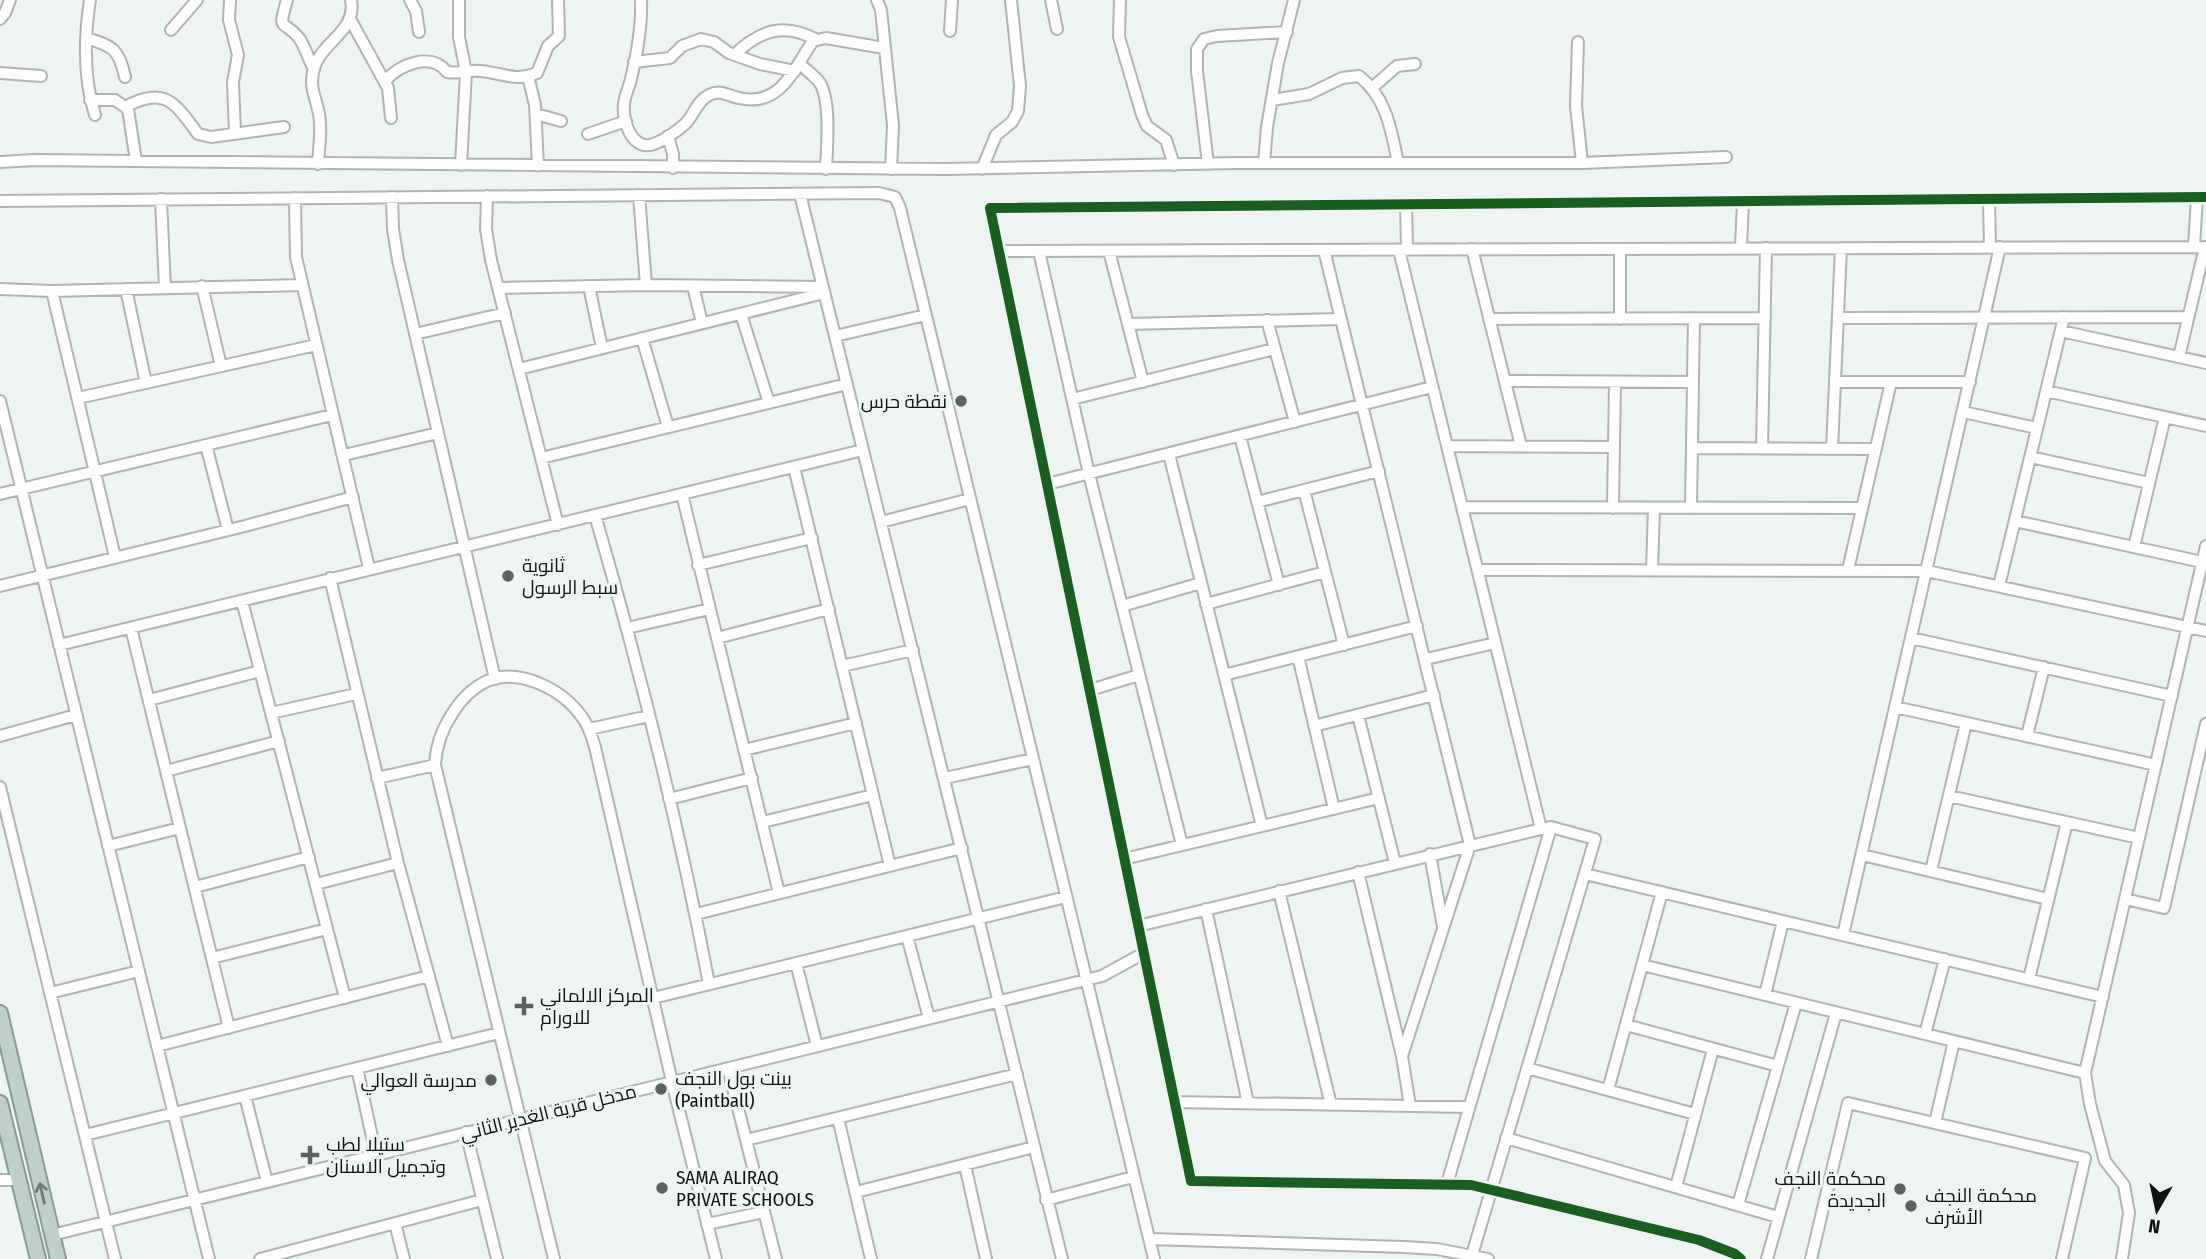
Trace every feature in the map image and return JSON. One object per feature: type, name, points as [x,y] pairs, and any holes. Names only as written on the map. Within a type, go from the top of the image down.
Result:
[{"type":"highway","points":[[0,1013],[58,1259]]},
{"type":"highway","points":[[0,1103],[38,1259]]},
{"type":"street","points":[[0,19],[10,0]]},
{"type":"street","points":[[90,0],[85,62],[90,100],[95,115]]},
{"type":"street","points":[[170,30],[197,0]]},
{"type":"street","points":[[230,0],[229,20],[238,55],[232,91],[235,134]]},
{"type":"street","points":[[288,0],[282,22],[284,27],[301,40],[314,69]]},
{"type":"street","points":[[318,163],[319,114],[312,95],[314,69],[322,50],[339,37],[350,19],[351,0]]},
{"type":"street","points":[[410,0],[416,10],[419,32]]},
{"type":"street","points":[[459,0],[459,37],[466,72],[461,165]]},
{"type":"street","points":[[385,81],[394,71],[423,62],[441,65],[447,72],[480,70],[522,79],[537,73],[548,46],[559,36],[558,0]]},
{"type":"street","points":[[641,0],[641,21],[624,105],[631,136],[637,143],[646,146],[655,144],[686,123],[701,101],[711,94],[721,92],[755,100],[772,95],[792,77],[813,41],[826,38],[884,48]]},
{"type":"street","points":[[877,0],[881,10],[893,125],[891,169]]},
{"type":"street","points":[[950,32],[952,0]]},
{"type":"street","points":[[982,169],[996,135],[1012,122],[1018,111],[1020,86],[1011,0]]},
{"type":"street","points":[[1051,0],[1057,29]]},
{"type":"street","points":[[1120,0],[1119,37],[1142,114],[1147,126],[1166,140],[1174,165]]},
{"type":"street","points":[[1264,163],[1278,63],[1294,0]]},
{"type":"street","points":[[350,19],[388,88],[391,118]]},
{"type":"street","points":[[734,55],[748,41],[766,32],[803,32],[817,40]]},
{"type":"street","points":[[1209,164],[1197,71],[1197,49],[1204,39],[1217,36],[1287,32]]},
{"type":"street","points":[[86,38],[106,44],[116,51],[121,59],[125,77]]},
{"type":"street","points":[[634,62],[670,58],[682,46],[701,39],[714,42],[734,55],[760,64],[797,67],[821,84],[828,141],[826,169]]},
{"type":"street","points":[[1578,42],[1576,106],[1582,163]]},
{"type":"street","points":[[1372,88],[1397,66],[1415,64]]},
{"type":"street","points":[[0,73],[41,76]]},
{"type":"street","points":[[528,76],[536,114],[538,166]]},
{"type":"street","points":[[1272,100],[1309,94],[1342,78],[1359,76],[1372,88],[1388,118],[1398,163]]},
{"type":"street","points":[[125,107],[145,98],[165,98],[174,102],[184,112],[198,134],[211,137],[284,127]]},
{"type":"street","points":[[90,100],[115,100],[128,109],[136,162]]},
{"type":"street","points":[[536,114],[561,121]]},
{"type":"street","points":[[588,134],[626,121]]},
{"type":"street","points":[[668,136],[673,154],[673,168]]},
{"type":"street","points":[[0,162],[982,169],[1264,163],[1582,163],[1726,157]]},
{"type":"street","points":[[0,201],[879,193],[895,197],[900,208],[1154,1259]]},
{"type":"street","points":[[800,194],[1062,1259]]},
{"type":"street","points":[[639,195],[646,285]]},
{"type":"street","points":[[392,197],[395,239],[415,334],[495,678]]},
{"type":"street","points":[[487,197],[486,229],[498,288],[558,525]]},
{"type":"street","points":[[1741,1259],[1699,1240],[1491,1188],[1447,1184],[1191,1181],[990,208],[2201,197],[2202,247],[2179,357]]},
{"type":"street","points":[[295,198],[294,236],[302,285],[369,568]]},
{"type":"street","points":[[161,199],[165,288]]},
{"type":"street","points":[[1843,935],[1985,318],[1995,247],[1989,199]]},
{"type":"street","points":[[1741,248],[1743,201]]},
{"type":"street","points":[[1406,204],[1403,250],[1432,387],[1495,643],[1546,828],[1447,1184]]},
{"type":"street","points":[[999,251],[2202,247]]},
{"type":"street","points":[[1762,448],[1766,248]]},
{"type":"street","points":[[1832,449],[1841,248]]},
{"type":"street","points":[[1472,249],[1521,446]]},
{"type":"street","points":[[1620,249],[1620,318]]},
{"type":"street","points":[[1324,250],[1471,845],[1402,1056]]},
{"type":"street","points":[[1039,251],[1089,474],[1182,845]]},
{"type":"street","points":[[1109,251],[1143,382]]},
{"type":"street","points":[[0,289],[302,285]]},
{"type":"street","points":[[498,288],[646,285],[823,290]]},
{"type":"street","points":[[202,286],[221,366]]},
{"type":"street","points":[[589,286],[602,348]]},
{"type":"street","points":[[693,286],[702,323]]},
{"type":"street","points":[[126,289],[146,383]]},
{"type":"street","points":[[52,290],[115,557]]},
{"type":"street","points":[[519,369],[741,314],[823,290]]},
{"type":"street","points":[[415,334],[505,313]]},
{"type":"street","points":[[741,314],[769,403]]},
{"type":"street","points":[[835,336],[926,315]]},
{"type":"street","points":[[1999,586],[2064,317]]},
{"type":"street","points":[[1838,318],[2188,317]]},
{"type":"street","points":[[1691,508],[1694,318]]},
{"type":"street","points":[[1489,319],[1765,318]]},
{"type":"street","points":[[1128,324],[1341,319]]},
{"type":"street","points":[[1267,320],[1294,422]]},
{"type":"street","points":[[2061,331],[2206,363]]},
{"type":"street","points":[[642,338],[668,427]]},
{"type":"street","points":[[78,398],[316,345]]},
{"type":"street","points":[[1072,399],[1275,349]]},
{"type":"street","points":[[1505,381],[1693,382]]},
{"type":"street","points":[[1613,508],[1615,382]]},
{"type":"street","points":[[1835,382],[1970,382]]},
{"type":"street","points":[[1848,570],[1891,382]]},
{"type":"street","points":[[541,458],[847,384]]},
{"type":"street","points":[[1047,484],[1432,387]]},
{"type":"street","points":[[2046,391],[2206,426]]},
{"type":"street","points":[[0,401],[209,1259]]},
{"type":"street","points":[[1963,412],[2037,428]]},
{"type":"street","points":[[0,494],[332,415]]},
{"type":"street","points":[[2134,547],[2165,417]]},
{"type":"street","points":[[344,455],[438,433]]},
{"type":"street","points":[[1240,436],[1279,584]]},
{"type":"street","points":[[206,445],[228,530]]},
{"type":"street","points":[[1447,446],[1614,447]]},
{"type":"street","points":[[1692,448],[1876,449]]},
{"type":"street","points":[[59,645],[863,450]]},
{"type":"street","points":[[1169,454],[1262,826]]},
{"type":"street","points":[[2030,457],[2149,483]]},
{"type":"street","points":[[794,467],[890,866]]},
{"type":"street","points":[[1257,502],[1379,471]]},
{"type":"street","points":[[1304,490],[1344,645]]},
{"type":"street","points":[[682,494],[779,893]]},
{"type":"street","points":[[0,586],[353,497]]},
{"type":"street","points":[[881,522],[970,499]]},
{"type":"street","points":[[1462,507],[1862,508]]},
{"type":"street","points":[[1652,570],[1654,508]]},
{"type":"street","points":[[595,515],[628,628],[696,914],[709,984]]},
{"type":"street","points":[[2015,521],[2202,562]]},
{"type":"street","points":[[698,565],[812,538]]},
{"type":"street","points":[[2122,1259],[2129,1213],[2124,1185],[2105,1161],[2085,1073],[2206,546]]},
{"type":"street","points":[[1478,570],[1927,571],[2206,631]]},
{"type":"street","points":[[1206,604],[1325,572]]},
{"type":"street","points":[[330,578],[398,863],[448,1046]]},
{"type":"street","points":[[1122,606],[1201,583]]},
{"type":"street","points":[[242,601],[345,998]]},
{"type":"street","points":[[628,628],[710,609]]},
{"type":"street","points":[[718,638],[829,609]]},
{"type":"street","points":[[1224,675],[1417,626]]},
{"type":"street","points":[[131,628],[229,1027]]},
{"type":"street","points":[[1911,638],[2172,696]]},
{"type":"street","points":[[1426,659],[1495,643]]},
{"type":"street","points":[[842,666],[913,650]]},
{"type":"street","points":[[1298,656],[1334,809]]},
{"type":"street","points":[[2026,736],[2044,667]]},
{"type":"street","points":[[149,700],[260,671]]},
{"type":"street","points":[[1090,690],[1139,675]]},
{"type":"street","points":[[554,1259],[435,765],[440,736],[458,704],[484,683],[495,678],[538,683],[558,693],[572,704],[589,729],[671,1082],[716,1259]]},
{"type":"street","points":[[271,713],[356,694]]},
{"type":"street","points":[[1314,726],[1434,695]]},
{"type":"street","points":[[1895,707],[2156,765]]},
{"type":"street","points":[[0,736],[76,715]]},
{"type":"street","points":[[1358,715],[1395,863]]},
{"type":"street","points":[[589,729],[649,716]]},
{"type":"street","points":[[744,750],[856,723]]},
{"type":"street","points":[[1931,871],[1966,723]]},
{"type":"street","points":[[2125,899],[2164,908],[2206,724]]},
{"type":"street","points":[[166,771],[279,741]]},
{"type":"street","points":[[945,778],[1033,759]]},
{"type":"street","points":[[377,778],[435,765]]},
{"type":"street","points":[[669,799],[752,778]]},
{"type":"street","points":[[0,787],[115,1259]]},
{"type":"street","points":[[763,822],[873,795]]},
{"type":"street","points":[[1949,796],[2139,838]]},
{"type":"street","points":[[1124,859],[1379,798]]},
{"type":"street","points":[[2029,979],[2067,822]]},
{"type":"street","points":[[108,846],[180,828]]},
{"type":"street","points":[[1138,926],[1546,828],[1595,839],[1472,1255]]},
{"type":"street","points":[[696,914],[962,848]]},
{"type":"street","points":[[1430,854],[1444,930]]},
{"type":"street","points":[[1862,855],[2048,899]]},
{"type":"street","points":[[195,887],[309,857]]},
{"type":"street","points":[[316,884],[398,863]]},
{"type":"street","points":[[1358,872],[1402,1056],[1410,1106]]},
{"type":"street","points":[[1585,874],[2103,996]]},
{"type":"street","points":[[1279,891],[1331,1105]]},
{"type":"street","points":[[1608,1090],[1662,892]]},
{"type":"street","points":[[653,998],[1066,897]]},
{"type":"street","points":[[1206,909],[1248,1103]]},
{"type":"street","points":[[1765,995],[1783,921]]},
{"type":"street","points":[[212,958],[327,929]]},
{"type":"street","points":[[907,936],[929,1018]]},
{"type":"street","name":"مدخل قرية الغدير الثاني","points":[[52,1235],[1086,980],[1102,975],[1144,953]]},
{"type":"street","points":[[1925,1034],[1945,959]]},
{"type":"street","points":[[796,963],[817,1046]]},
{"type":"street","points":[[1642,965],[2085,1073]]},
{"type":"street","points":[[50,993],[139,971]]},
{"type":"street","points":[[157,1046],[429,976]]},
{"type":"street","points":[[1738,1205],[1796,1003]]},
{"type":"street","points":[[1767,1259],[1836,1013]]},
{"type":"street","points":[[1626,1025],[1778,1066]]},
{"type":"street","points":[[85,1135],[499,1033]]},
{"type":"street","points":[[1934,1123],[1954,1041]]},
{"type":"street","points":[[1676,1187],[1713,1049]]},
{"type":"street","points":[[357,1068],[376,1155]]},
{"type":"street","points":[[728,1068],[776,1259]]},
{"type":"street","points":[[1527,1068],[1695,1114]]},
{"type":"street","points":[[746,1140],[1017,1074]]},
{"type":"street","points":[[245,1096],[267,1182]]},
{"type":"street","points":[[1175,1102],[1469,1107]]},
{"type":"street","points":[[1811,1259],[1847,1102],[2085,1158],[2062,1259]]},
{"type":"street","points":[[838,1118],[871,1259]]},
{"type":"street","points":[[466,1132],[498,1259]]},
{"type":"street","points":[[1506,1138],[1778,1217]]},
{"type":"street","points":[[856,1192],[1034,1147]]},
{"type":"street","points":[[965,1165],[986,1259]]},
{"type":"street","points":[[1046,1200],[1133,1177]]},
{"type":"street","points":[[0,1180],[19,1180]]},
{"type":"street","points":[[260,1259],[482,1200]]},
{"type":"street","points":[[707,1224],[764,1212]]},
{"type":"street","points":[[395,1223],[404,1259]]},
{"type":"street","points":[[1150,1239],[1404,1247],[1437,1249],[1488,1259]]},
{"type":"cycle path","points":[[1741,1259],[1699,1240],[1471,1185],[1191,1181],[990,208],[2206,197]]},
{"type":"place","name":"نقطة حرس","points":[[961,401]]},
{"type":"place","name":"ثانوية سبط الرسول","points":[[508,576]]},
{"type":"place","name":"المركز الالماني للاورام","points":[[524,1006]]},
{"type":"place","name":"مدرسة العوالي","points":[[491,1080]]},
{"type":"place","name":"بينت بول النجف (Paintball)","points":[[661,1089]]},
{"type":"place","name":"ستيلا لطب وتجميل الاسنان","points":[[310,1155]]},
{"type":"place","name":"SAMA ALIRAQ PRIVATE SCHOOLS","points":[[662,1188]]},
{"type":"place","name":"محكمة النجف الجديدة","points":[[1900,1189]]},
{"type":"place","name":"محكمة النجف الأشرف","points":[[1911,1206]]}]
